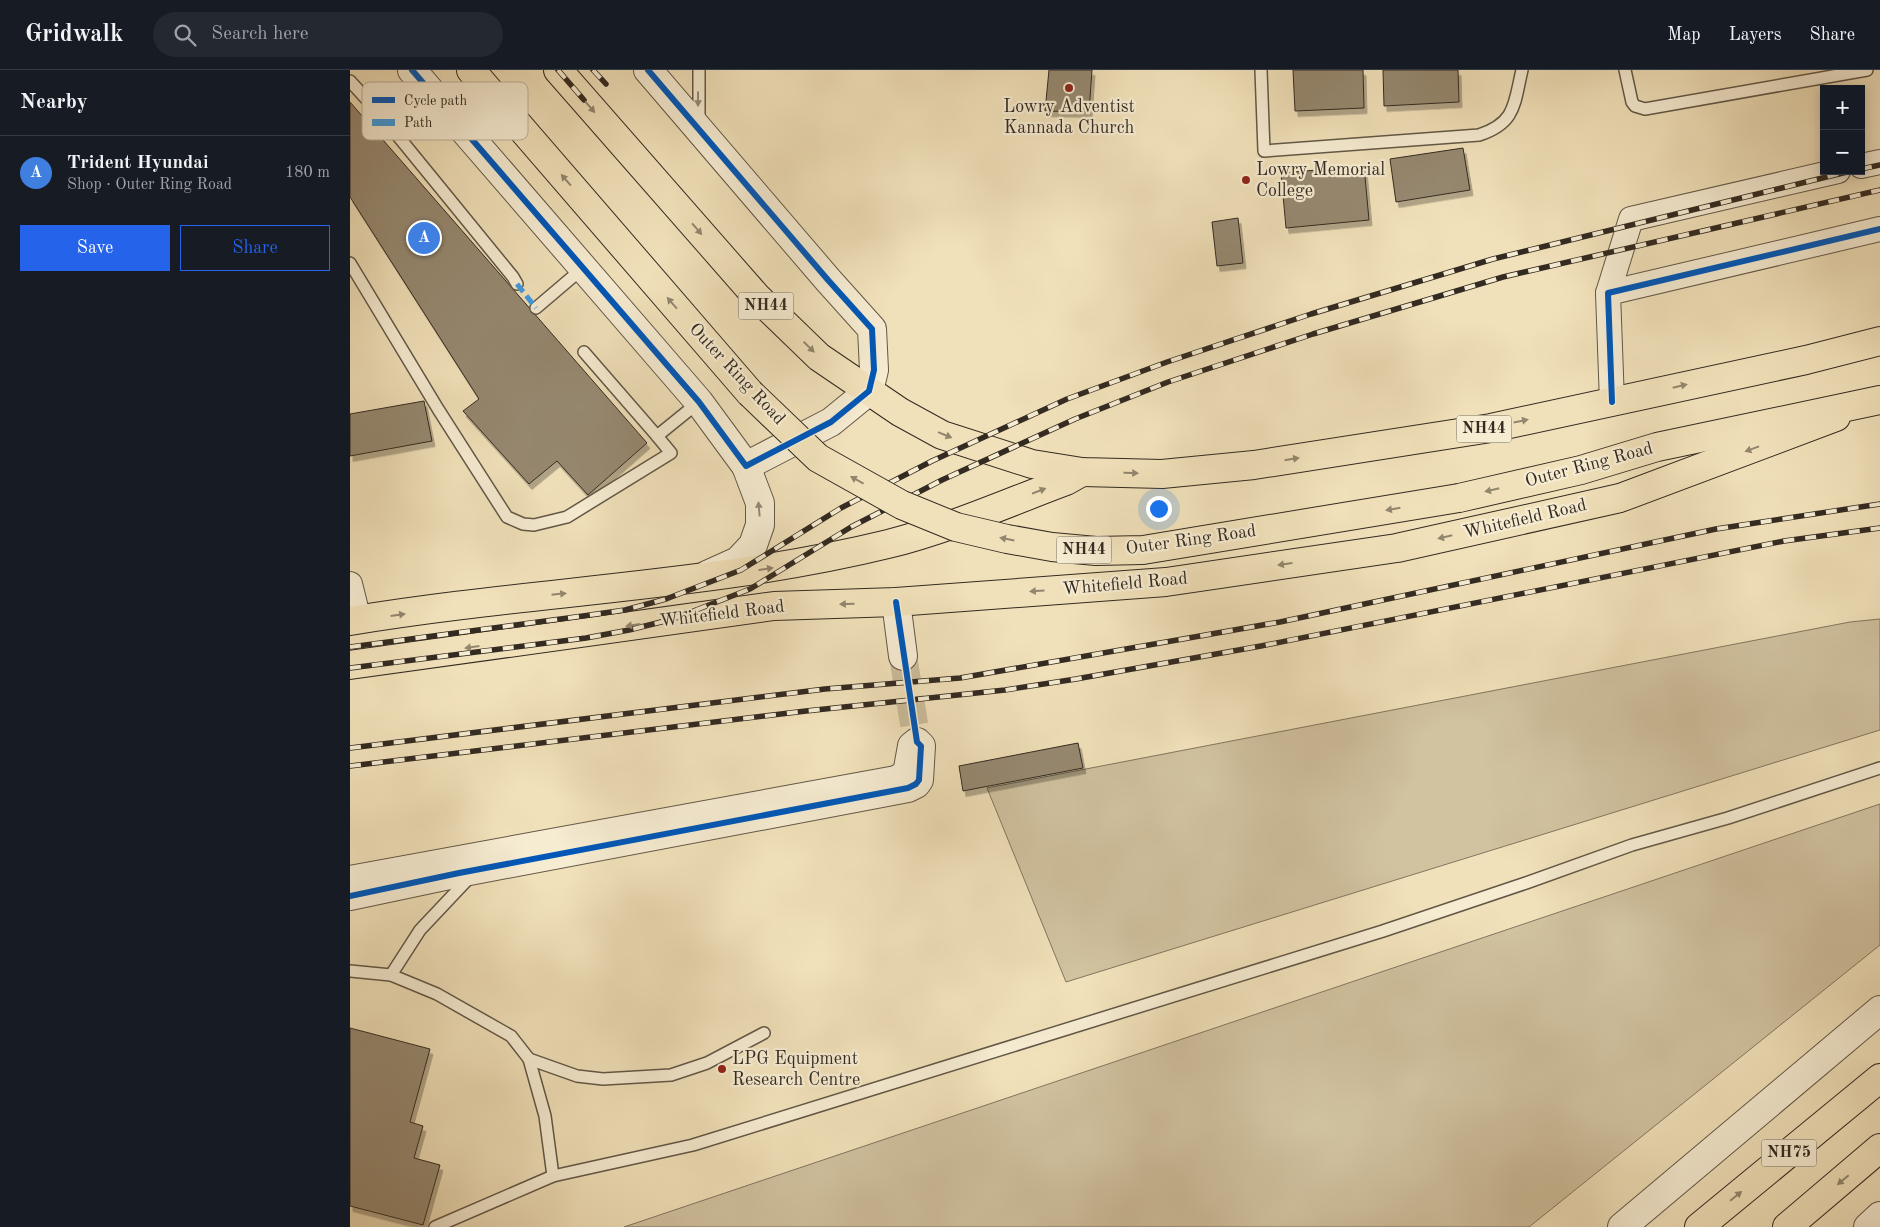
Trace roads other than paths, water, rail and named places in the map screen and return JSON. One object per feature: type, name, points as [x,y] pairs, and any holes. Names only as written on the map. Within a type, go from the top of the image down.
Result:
[{"type":"main road","name":"Outer Ring Road","points":[[471,70],[481,82]]},
{"type":"main road","name":"NH44","points":[[558,70],[756,296],[819,357],[900,412],[942,435],[1032,464],[1082,472],[1162,474],[1254,465],[1491,428],[1806,360],[1880,341]]},
{"type":"main road","name":"Outer Ring Road","points":[[528,136],[750,393],[818,458],[902,505],[956,527],[1006,539],[1052,547],[1096,551],[1143,550],[1458,498],[1581,470],[1657,447],[1880,401]]},
{"type":"main road","name":"Whitefield Road","points":[[350,665],[774,606],[896,602],[1166,582],[1397,548],[1620,498],[1880,401]]},
{"type":"main road","points":[[355,620],[778,567],[922,536],[1057,484],[1082,472]]},
{"type":"main road","name":"NH75","points":[[1699,1227],[1880,1078]]},
{"type":"main road","points":[[1786,1227],[1880,1148]]},
{"type":"street","points":[[412,70],[422,82]]},
{"type":"street","points":[[648,70],[872,329],[874,370],[869,391],[831,422],[746,466]]},
{"type":"street","points":[[472,140],[699,402],[746,466],[760,503],[760,525],[753,545],[738,561],[700,578]]},
{"type":"street","points":[[1865,165],[1880,162]]},
{"type":"street","points":[[1612,402],[1608,293],[1631,219],[1821,175]]},
{"type":"street","points":[[1608,293],[1880,228]]},
{"type":"street","points":[[350,584],[355,620]]},
{"type":"street","points":[[896,602],[903,656]]},
{"type":"street","points":[[350,880],[478,863],[908,788],[919,780],[921,746],[916,742],[912,746],[907,774],[896,780],[478,863],[350,896]]},
{"type":"street","points":[[1622,1227],[1880,1010]]},
{"type":"street","points":[[1868,1227],[1880,1216]]},
{"type":"lane","points":[[699,70],[699,129]]},
{"type":"lane","points":[[1261,70],[1264,152],[1479,135],[1494,130],[1505,122],[1513,110],[1522,70]]},
{"type":"lane","points":[[1624,70],[1632,102],[1635,106],[1645,109],[1867,70]]},
{"type":"lane","points":[[350,81],[362,94]]},
{"type":"lane","points":[[401,140],[513,277],[516,284]]},
{"type":"lane","points":[[350,263],[438,409],[507,516],[512,520],[534,525],[566,517],[671,453],[584,352]]},
{"type":"lane","points":[[536,308],[583,268]]},
{"type":"lane","points":[[657,436],[699,402]]},
{"type":"lane","points":[[435,1227],[553,1176],[702,1142],[1374,934],[1632,845],[1737,815],[1880,768]]},
{"type":"lane","points":[[392,975],[420,930],[460,887],[478,863]]},
{"type":"lane","points":[[350,971],[392,975],[437,994],[511,1036],[529,1058],[545,1116],[553,1176]]},
{"type":"lane","points":[[529,1058],[577,1076],[628,1078],[671,1075],[707,1063],[764,1033]]},
{"type":"tunnel","points":[[903,656],[917,742]]},
{"type":"railway","points":[[558,70],[584,100]]},
{"type":"railway","points":[[593,70],[606,84]]},
{"type":"railway","points":[[1865,168],[1880,165]]},
{"type":"railway","points":[[350,647],[625,610],[666,599],[741,570],[841,508],[932,461],[1067,399],[1167,362],[1311,314],[1493,259],[1835,175]]},
{"type":"railway","points":[[350,668],[586,638],[673,619],[750,589],[851,527],[942,480],[1075,419],[1168,382],[1313,334],[1503,277],[1880,190]]},
{"type":"railway","points":[[350,748],[825,689],[960,678],[1280,622],[1716,529],[1880,504]]},
{"type":"railway","points":[[350,766],[806,711],[1005,690],[1076,679],[1261,646],[1784,541],[1880,528]]},
{"type":"place","name":"Lowry Adventist Kannada Church","points":[[1069,88]]},
{"type":"place","name":"Lowry Memorial College","points":[[1246,180]]},
{"type":"place","name":"Trident Hyundai","points":[[424,238]]},
{"type":"place","name":"LPG Equipment Research Centre","points":[[722,1069]]}]
